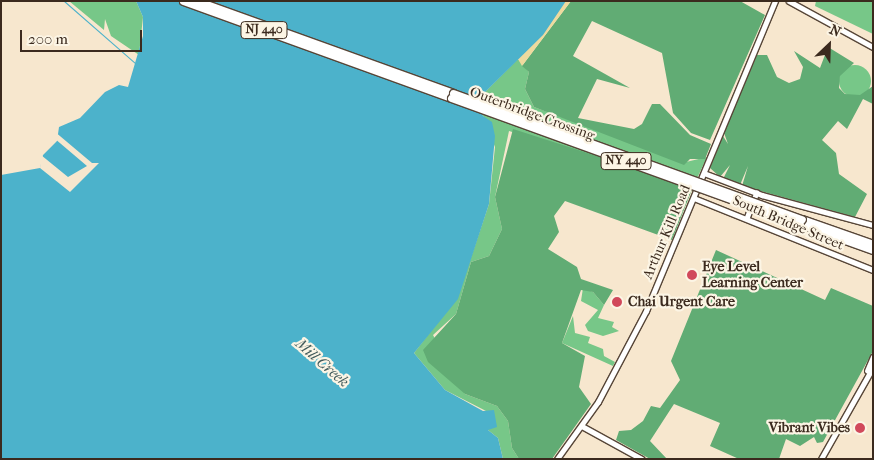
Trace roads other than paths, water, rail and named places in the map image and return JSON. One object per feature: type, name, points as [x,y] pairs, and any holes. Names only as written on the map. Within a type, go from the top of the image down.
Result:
[{"type":"highway","name":"Outerbridge Crossing","points":[[183,1],[346,57]]},
{"type":"highway","name":"Outerbridge Crossing","points":[[198,1],[346,57],[801,222],[873,243]]},
{"type":"highway","name":"Outerbridge Crossing","points":[[801,222],[820,231],[873,250]]},
{"type":"highway","points":[[820,231],[873,256]]},
{"type":"street","name":"Arthur Kill Road","points":[[557,459],[582,426],[635,332],[694,198],[776,1]]},
{"type":"street","points":[[790,1],[873,47]]},
{"type":"street","points":[[704,173],[756,193],[873,225]]},
{"type":"street","points":[[747,217],[756,193]]},
{"type":"street","name":"South Bridge Street","points":[[694,198],[747,217],[873,270]]},
{"type":"street","points":[[821,459],[864,379],[873,357]]},
{"type":"street","points":[[864,379],[873,366]]},
{"type":"street","points":[[582,426],[642,459]]},
{"type":"water","name":"Mill Creek","points":[[136,1],[566,1],[543,35],[477,100],[483,116],[492,122],[495,136],[489,204],[458,299],[414,353],[445,390],[483,411],[494,410],[497,427],[488,430],[498,438],[503,459],[1,459],[1,175],[40,168],[43,155],[57,141],[59,127],[80,118],[105,92],[119,85],[128,87],[143,36],[143,17]]},
{"type":"waterway","points":[[64,1],[135,63]]},
{"type":"place","name":"Eye Level Learning Center","points":[[692,275]]},
{"type":"place","name":"Chai Urgent Care","points":[[617,302]]},
{"type":"place","name":"Vibrant Vibes","points":[[860,428]]}]
